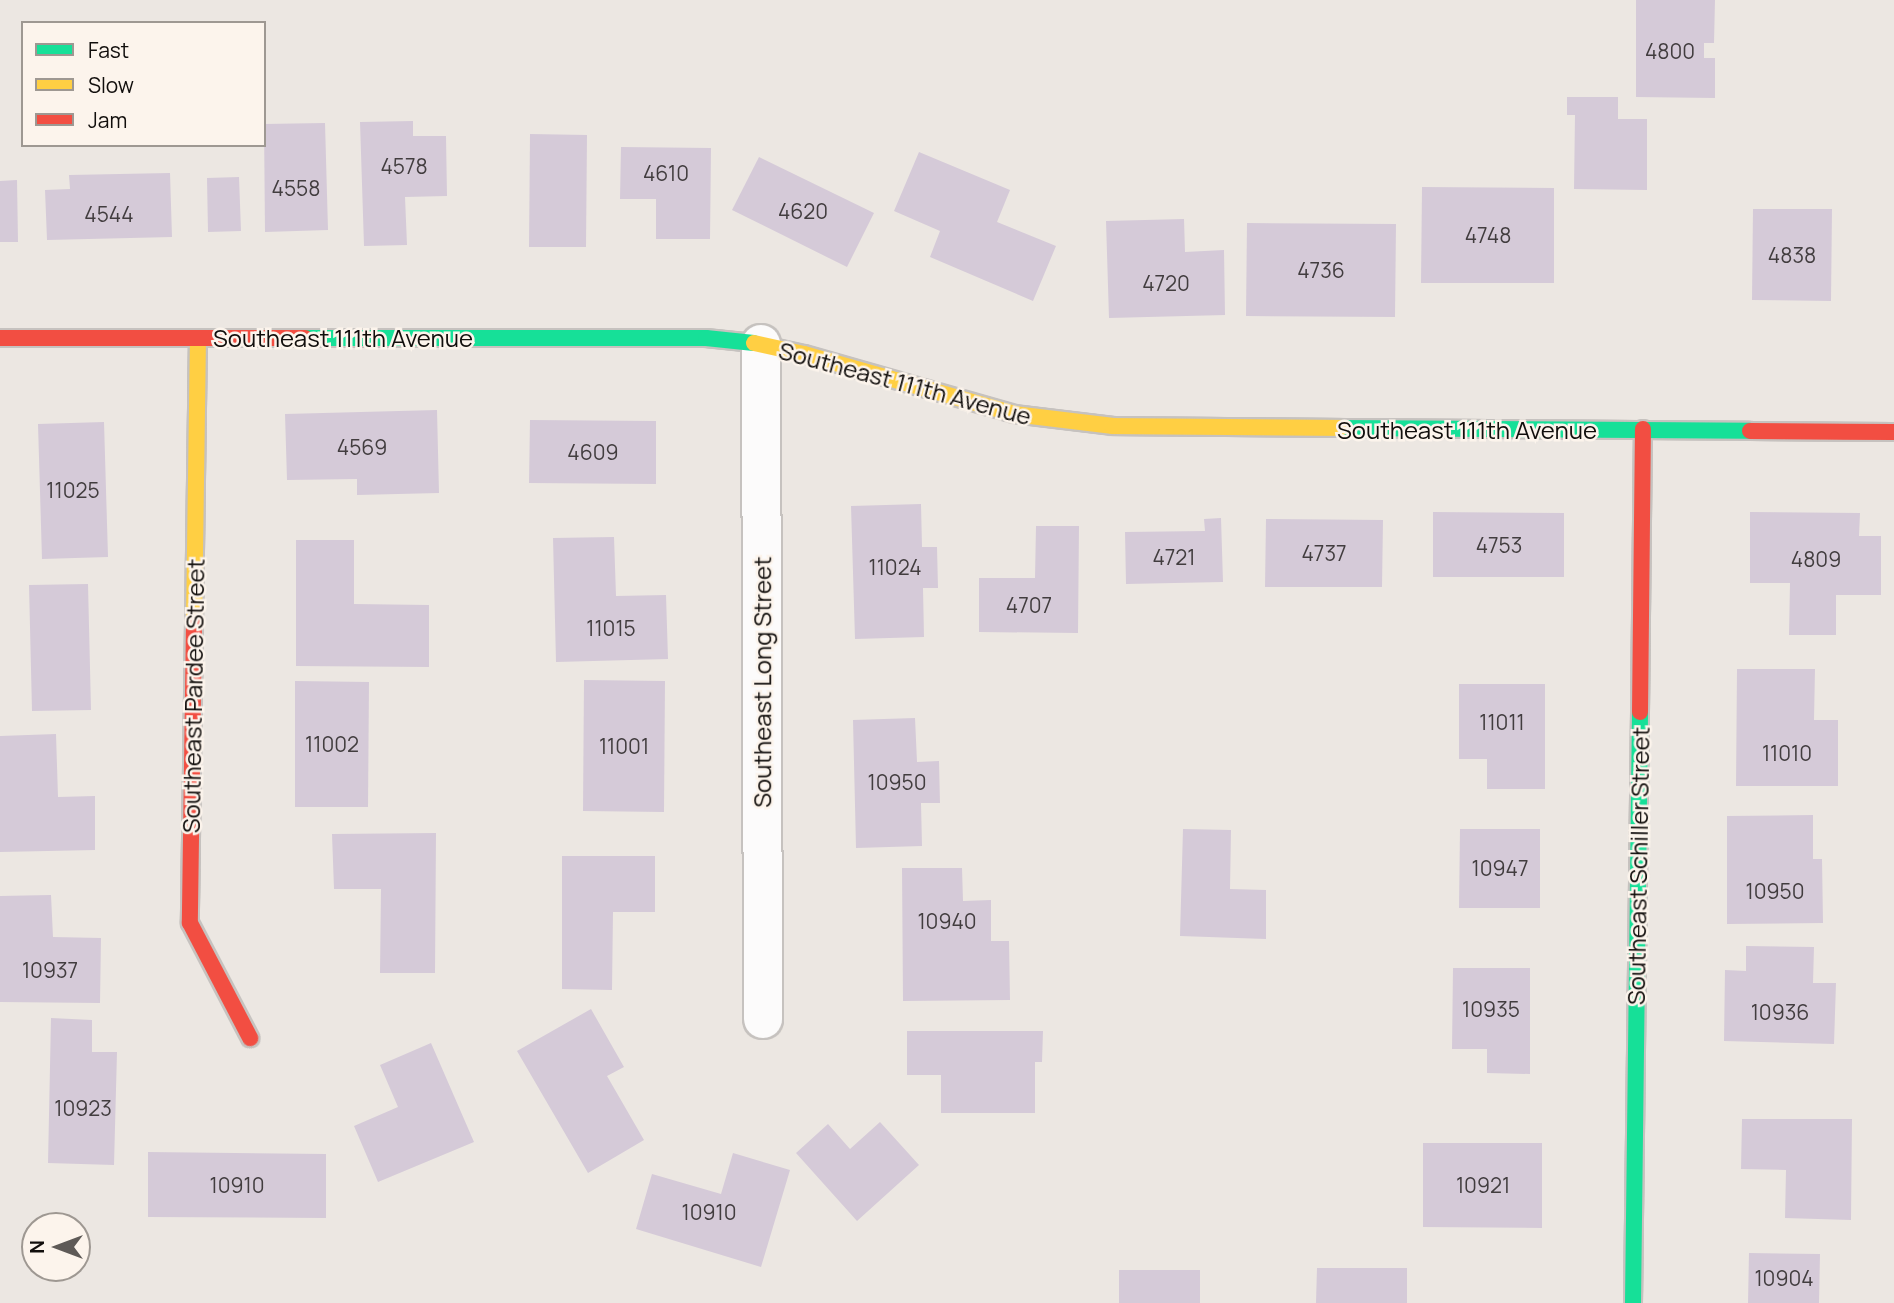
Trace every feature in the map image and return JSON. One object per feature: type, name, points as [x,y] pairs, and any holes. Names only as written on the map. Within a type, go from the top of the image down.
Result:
[{"type":"street","name":"Southeast 111th Avenue","points":[[0,338],[673,337],[761,344],[1014,414],[1084,424],[1144,428],[1894,432]]},
{"type":"street","name":"Southeast Pardee Street","points":[[198,338],[190,923],[250,1038]]},
{"type":"street","name":"Southeast Long Street","points":[[761,344],[763,1019]]},
{"type":"street","name":"Southeast Schiller Street","points":[[1633,1303],[1643,429]]},
{"type":"building","points":[[1636,0],[1715,0],[1714,43],[1704,43],[1704,58],[1715,58],[1715,98],[1636,97]]},
{"type":"building","points":[[1567,97],[1618,97],[1618,119],[1647,119],[1647,190],[1574,189],[1575,115],[1567,115]]},
{"type":"building","points":[[413,121],[413,136],[446,136],[447,196],[405,197],[407,245],[364,246],[360,122]]},
{"type":"building","points":[[325,123],[328,230],[265,232],[266,124]]},
{"type":"building","points":[[530,134],[587,135],[586,247],[529,247]]},
{"type":"building","points":[[621,147],[711,148],[710,239],[656,239],[656,199],[620,199]]},
{"type":"building","points":[[919,152],[1010,190],[997,222],[1056,246],[1033,301],[930,257],[940,231],[894,211]]},
{"type":"building","points":[[759,157],[874,213],[847,267],[732,210]]},
{"type":"building","points":[[170,173],[172,237],[47,240],[45,190],[70,189],[69,175]]},
{"type":"building","points":[[239,177],[241,231],[208,232],[207,178]]},
{"type":"building","points":[[17,180],[18,242],[0,242],[0,181]]},
{"type":"building","points":[[1422,187],[1554,188],[1554,283],[1421,283]]},
{"type":"building","points":[[1753,209],[1832,209],[1831,301],[1752,300]]},
{"type":"building","points":[[1184,219],[1185,252],[1224,250],[1225,315],[1109,318],[1106,221]]},
{"type":"building","points":[[1247,223],[1396,224],[1395,317],[1246,316]]},
{"type":"building","points":[[437,410],[439,493],[357,495],[357,479],[287,480],[285,414]]},
{"type":"building","points":[[530,420],[656,421],[656,484],[529,483]]},
{"type":"building","points":[[104,422],[108,557],[42,559],[38,424]]},
{"type":"building","points":[[921,504],[922,547],[937,547],[938,588],[923,588],[924,637],[855,639],[851,506]]},
{"type":"building","points":[[1433,512],[1564,513],[1564,577],[1433,577]]},
{"type":"building","points":[[1750,512],[1860,513],[1859,536],[1881,536],[1881,595],[1836,595],[1836,635],[1789,635],[1790,583],[1750,583]]},
{"type":"building","points":[[1221,518],[1223,582],[1126,584],[1125,532],[1205,531],[1204,519]]},
{"type":"building","points":[[1266,519],[1383,520],[1382,587],[1265,587]]},
{"type":"building","points":[[1036,526],[1079,526],[1078,633],[979,632],[979,578],[1035,578]]},
{"type":"building","points":[[614,537],[616,596],[666,595],[668,659],[556,662],[553,538]]},
{"type":"building","points":[[296,540],[354,540],[354,604],[429,605],[429,667],[296,666]]},
{"type":"building","points":[[88,584],[91,710],[32,711],[29,585]]},
{"type":"building","points":[[1737,669],[1815,669],[1814,720],[1838,720],[1838,786],[1736,786]]},
{"type":"building","points":[[584,680],[665,681],[664,812],[583,811]]},
{"type":"building","points":[[295,681],[369,682],[368,807],[295,807]]},
{"type":"building","points":[[1459,684],[1545,684],[1545,789],[1487,789],[1487,759],[1459,759]]},
{"type":"building","points":[[915,718],[917,762],[939,761],[940,803],[921,803],[922,846],[856,848],[853,720]]},
{"type":"building","points":[[56,734],[58,797],[95,796],[95,850],[0,852],[0,736]]},
{"type":"building","points":[[1813,815],[1813,859],[1822,859],[1823,923],[1727,924],[1727,816]]},
{"type":"building","points":[[1183,829],[1231,830],[1230,889],[1266,890],[1266,939],[1180,936]]},
{"type":"building","points":[[1460,829],[1540,829],[1540,908],[1459,908]]},
{"type":"building","points":[[436,833],[435,973],[380,973],[381,889],[334,889],[332,834]]},
{"type":"building","points":[[562,856],[655,856],[655,912],[613,912],[612,990],[562,989]]},
{"type":"building","points":[[902,868],[962,868],[963,901],[991,900],[991,941],[1009,941],[1010,1000],[903,1001]]},
{"type":"building","points":[[51,895],[53,937],[101,938],[100,1003],[0,1002],[0,896]]},
{"type":"building","points":[[1746,946],[1814,947],[1813,983],[1836,983],[1834,1044],[1724,1041],[1725,970],[1746,971]]},
{"type":"building","points":[[1453,968],[1530,968],[1530,1074],[1487,1073],[1487,1049],[1452,1049]]},
{"type":"building","points":[[591,1009],[624,1067],[607,1076],[644,1140],[588,1173],[517,1051]]},
{"type":"building","points":[[51,1018],[92,1020],[92,1052],[117,1052],[114,1165],[48,1163]]},
{"type":"building","points":[[907,1031],[1043,1031],[1042,1062],[1035,1062],[1035,1113],[941,1113],[941,1075],[907,1075]]},
{"type":"building","points":[[431,1043],[474,1142],[378,1182],[354,1126],[398,1107],[380,1065]]},
{"type":"building","points":[[1742,1119],[1852,1119],[1851,1220],[1785,1218],[1786,1170],[1741,1169]]},
{"type":"building","points":[[880,1122],[919,1165],[857,1221],[796,1153],[828,1124],[850,1149]]},
{"type":"building","points":[[1423,1143],[1542,1143],[1542,1228],[1423,1227]]},
{"type":"building","points":[[148,1152],[326,1154],[326,1218],[148,1217]]},
{"type":"building","points":[[733,1153],[790,1170],[761,1267],[636,1229],[652,1174],[721,1194]]},
{"type":"building","points":[[1749,1253],[1820,1254],[1819,1303],[1748,1303]]},
{"type":"building","points":[[1317,1268],[1407,1268],[1407,1303],[1316,1303]]},
{"type":"building","points":[[1119,1270],[1200,1270],[1200,1303],[1119,1303]]},
{"type":"traffic: fast","points":[[305,338],[706,338],[754,343]]},
{"type":"traffic: fast","points":[[1340,428],[1750,431]]},
{"type":"traffic: fast","points":[[1633,1303],[1640,712]]},
{"type":"traffic: slow","points":[[194,623],[198,338]]},
{"type":"traffic: slow","points":[[754,343],[804,354],[1014,414],[1113,426],[1340,428]]},
{"type":"traffic: jam","points":[[0,338],[305,338]]},
{"type":"traffic: jam","points":[[1640,712],[1643,429]]},
{"type":"traffic: jam","points":[[1750,431],[1894,432]]},
{"type":"traffic: jam","points":[[194,623],[190,923],[250,1038]]}]
